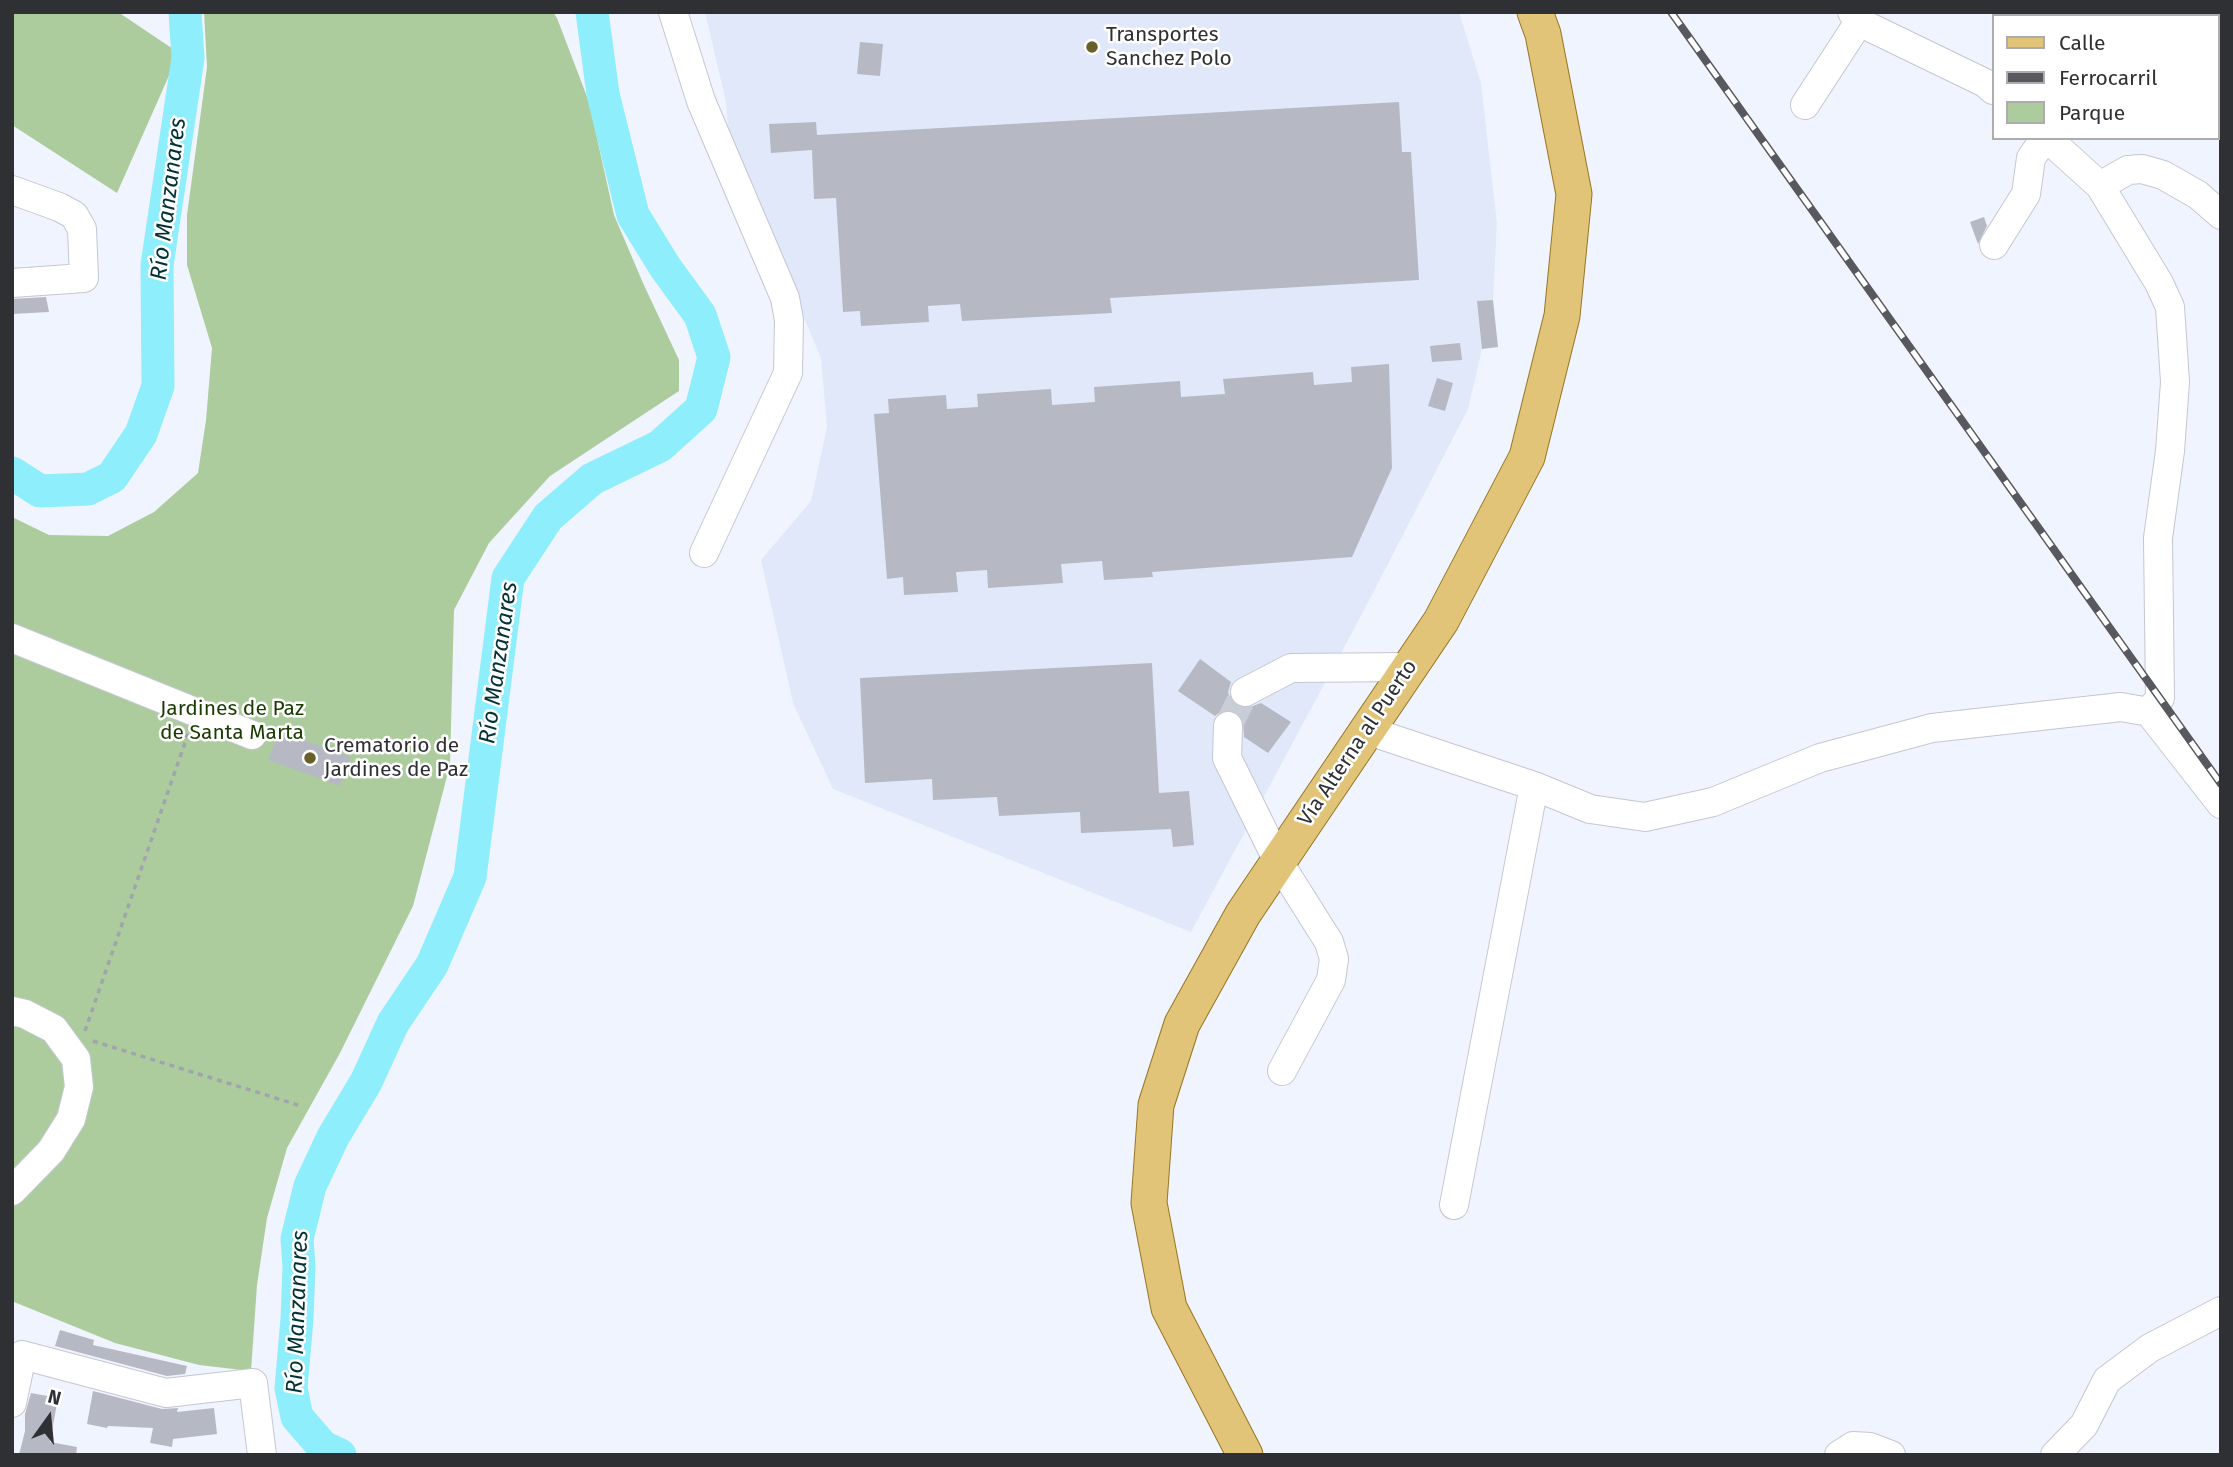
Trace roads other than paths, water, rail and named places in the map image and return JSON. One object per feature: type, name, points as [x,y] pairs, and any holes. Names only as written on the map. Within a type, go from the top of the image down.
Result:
[{"type":"main road","name":"Vía Alterna al Puerto","points":[[1245,1455],[1169,1308],[1149,1203],[1156,1105],[1182,1024],[1243,914],[1441,621],[1527,457],[1562,316],[1574,194],[1543,34],[1535,12]]},
{"type":"street","points":[[673,12],[701,101],[785,298],[789,320],[788,373],[704,553]]},
{"type":"street","points":[[2122,12],[2132,12]]},
{"type":"street","points":[[1805,105],[1855,17],[1991,80]]},
{"type":"street","points":[[1994,245],[2026,194],[2031,158],[2044,140]]},
{"type":"street","points":[[2048,140],[2100,186],[2160,283],[2170,307],[2175,382],[2170,451],[2158,538],[2160,698],[2148,712]]},
{"type":"street","points":[[2100,186],[2128,170],[2163,175],[2198,195],[2221,215]]},
{"type":"street","points":[[12,190],[74,215],[82,229],[84,278],[12,283]]},
{"type":"street","points":[[12,638],[252,735]]},
{"type":"street","points":[[1245,692],[1291,668],[1409,667]]},
{"type":"street","points":[[1366,730],[1534,786],[1590,809],[1645,817],[1713,802],[1820,758],[1932,728],[2121,707],[2148,712],[2221,804]]},
{"type":"street","points":[[1228,726],[1227,758],[1278,862],[1329,942],[1334,958],[1331,980],[1282,1071]]},
{"type":"street","points":[[1454,1205],[1534,786]]},
{"type":"street","points":[[12,1011],[25,1014],[54,1030],[76,1059],[79,1087],[71,1119],[51,1151],[12,1191]]},
{"type":"street","points":[[2055,1455],[2084,1425],[2107,1380],[2150,1348],[2221,1311]]},
{"type":"street","points":[[12,1403],[22,1356],[166,1393],[253,1383],[262,1455]]},
{"type":"street","points":[[1839,1455],[1853,1446],[1870,1447],[1891,1455]]},
{"type":"waterway","name":"Río Manzanares","points":[[12,473],[40,491],[88,489],[112,477],[141,434],[158,386],[157,265],[188,58],[185,12]]},
{"type":"waterway","name":"Río Manzanares","points":[[340,1455],[323,1447],[297,1417],[291,1388],[297,1319],[297,1239],[310,1186],[333,1137],[366,1082],[393,1023],[432,965],[470,877],[508,578],[548,517],[592,479],[660,446],[701,409],[714,357],[700,315],[665,267],[633,215],[603,94],[592,12]]},
{"type":"tunnel","points":[[1228,726],[1245,692]]},
{"type":"railway","points":[[1671,12],[2221,784]]},
{"type":"place","name":"Transportes Sanchez Polo","points":[[1092,47]]},
{"type":"place","name":"Crematorio de Jardines de Paz","points":[[310,758]]},
{"type":"park label","name":"Jardines de Paz de Santa Marta","points":[[232,721]]}]
